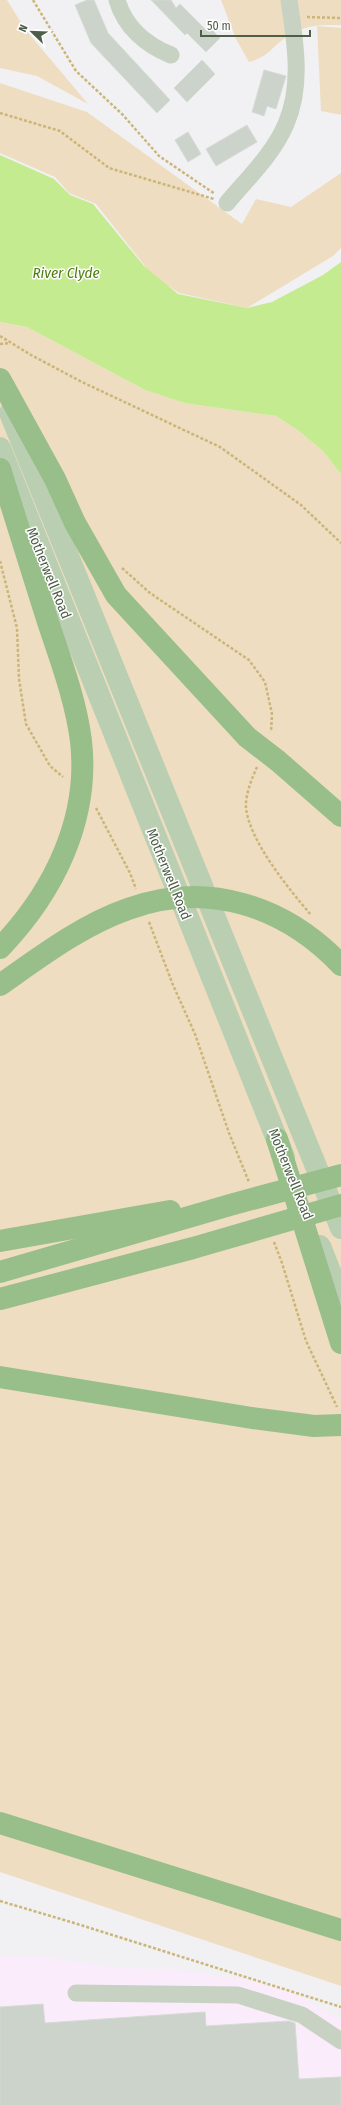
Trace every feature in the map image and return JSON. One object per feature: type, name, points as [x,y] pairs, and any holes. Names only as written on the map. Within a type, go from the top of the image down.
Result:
[{"type":"highway","points":[[0,379],[55,478],[89,547],[116,595],[247,737],[278,761],[341,816]]},
{"type":"highway","points":[[0,470],[69,686],[81,740],[83,767],[80,804],[76,820],[59,867],[44,893],[28,915],[0,948]]},
{"type":"highway","points":[[278,761],[341,826]]},
{"type":"highway","points":[[0,985],[59,945],[114,915],[128,909],[169,899],[204,898],[241,903],[283,919],[311,938],[341,966]]},
{"type":"highway","points":[[277,1139],[341,1343]]},
{"type":"highway","points":[[0,1272],[230,1205],[341,1175]]},
{"type":"highway","points":[[0,1241],[157,1212],[230,1205]]},
{"type":"highway","points":[[0,1299],[193,1248],[341,1205]]},
{"type":"highway","points":[[0,1377],[252,1418],[314,1426],[340,1418]]},
{"type":"highway","points":[[0,1823],[341,1930]]},
{"type":"main road","name":"Motherwell Road","points":[[0,389],[341,1228]]},
{"type":"main road","name":"Motherwell Road","points":[[0,448],[341,1299]]},
{"type":"street","points":[[117,0],[121,13],[139,36],[155,48],[171,55]]},
{"type":"street","points":[[227,203],[263,161],[286,125],[293,103],[297,69],[290,4]]},
{"type":"street","points":[[76,1993],[238,1995],[302,2015],[341,2041]]},
{"type":"path","points":[[33,0],[76,71],[123,115],[159,156],[227,203]]},
{"type":"path","points":[[290,4],[310,18],[341,18]]},
{"type":"path","points":[[0,113],[60,131],[109,168],[227,203]]},
{"type":"path","points":[[0,336],[82,382],[220,447],[301,505],[341,543]]},
{"type":"path","points":[[0,344],[11,342]]},
{"type":"path","points":[[0,561],[17,628],[19,679],[26,724],[50,766],[68,781]]},
{"type":"path","points":[[116,562],[150,593],[241,656]]},
{"type":"path","points":[[95,807],[100,812],[130,873],[138,894]]},
{"type":"path","points":[[277,874],[312,916]]},
{"type":"path","points":[[146,915],[173,986],[195,1034],[229,1133],[250,1183]]},
{"type":"path","points":[[273,1241],[282,1263],[306,1341],[340,1418]]},
{"type":"path","points":[[0,1901],[79,1924],[341,2007]]},
{"type":"shaded area","points":[[0,0],[7,0],[25,29],[88,104],[37,76],[0,68]]},
{"type":"shaded area","points":[[221,0],[341,0],[341,25],[320,25],[307,27],[281,41],[262,57],[249,62],[236,39]]},
{"type":"shaded area","points":[[317,26],[341,28],[341,115],[321,111]]},
{"type":"shaded area","points":[[0,83],[87,112],[242,224],[256,199],[291,207],[341,173],[341,248],[333,256],[247,308],[179,293],[152,275],[96,204],[69,193],[55,177],[0,153]]},
{"type":"shaded area","points":[[0,322],[27,327],[145,390],[184,403],[276,416],[299,431],[323,451],[341,474],[341,1986],[0,1872]]},
{"type":"shaded area","points":[[0,1956],[53,1958],[114,1968],[170,1969],[247,1980],[298,1995],[341,2020],[341,2106],[0,2106]]},
{"type":"water","name":"River Clyde","points":[[0,155],[54,179],[70,195],[93,204],[144,266],[178,294],[247,308],[272,302],[323,275],[341,262],[341,474],[323,451],[299,431],[276,416],[184,403],[145,390],[27,327],[0,322]]},
{"type":"building","points":[[87,0],[94,0],[108,33],[170,100],[157,113],[91,43],[75,5]]},
{"type":"building","points":[[151,0],[171,0],[176,8],[180,4],[207,31],[210,28],[220,38],[206,52],[187,33],[185,35]]},
{"type":"building","points":[[202,60],[215,74],[187,102],[174,88]]},
{"type":"building","points":[[264,70],[286,76],[276,109],[267,106],[264,116],[252,112]]},
{"type":"building","points":[[247,125],[257,142],[216,166],[206,149]]},
{"type":"building","points":[[188,132],[201,154],[188,162],[175,140]]},
{"type":"building","points":[[43,2004],[45,2023],[205,2012],[206,2026],[289,2021],[295,2023],[299,2079],[341,2077],[341,2106],[0,2106],[0,2007]]}]
